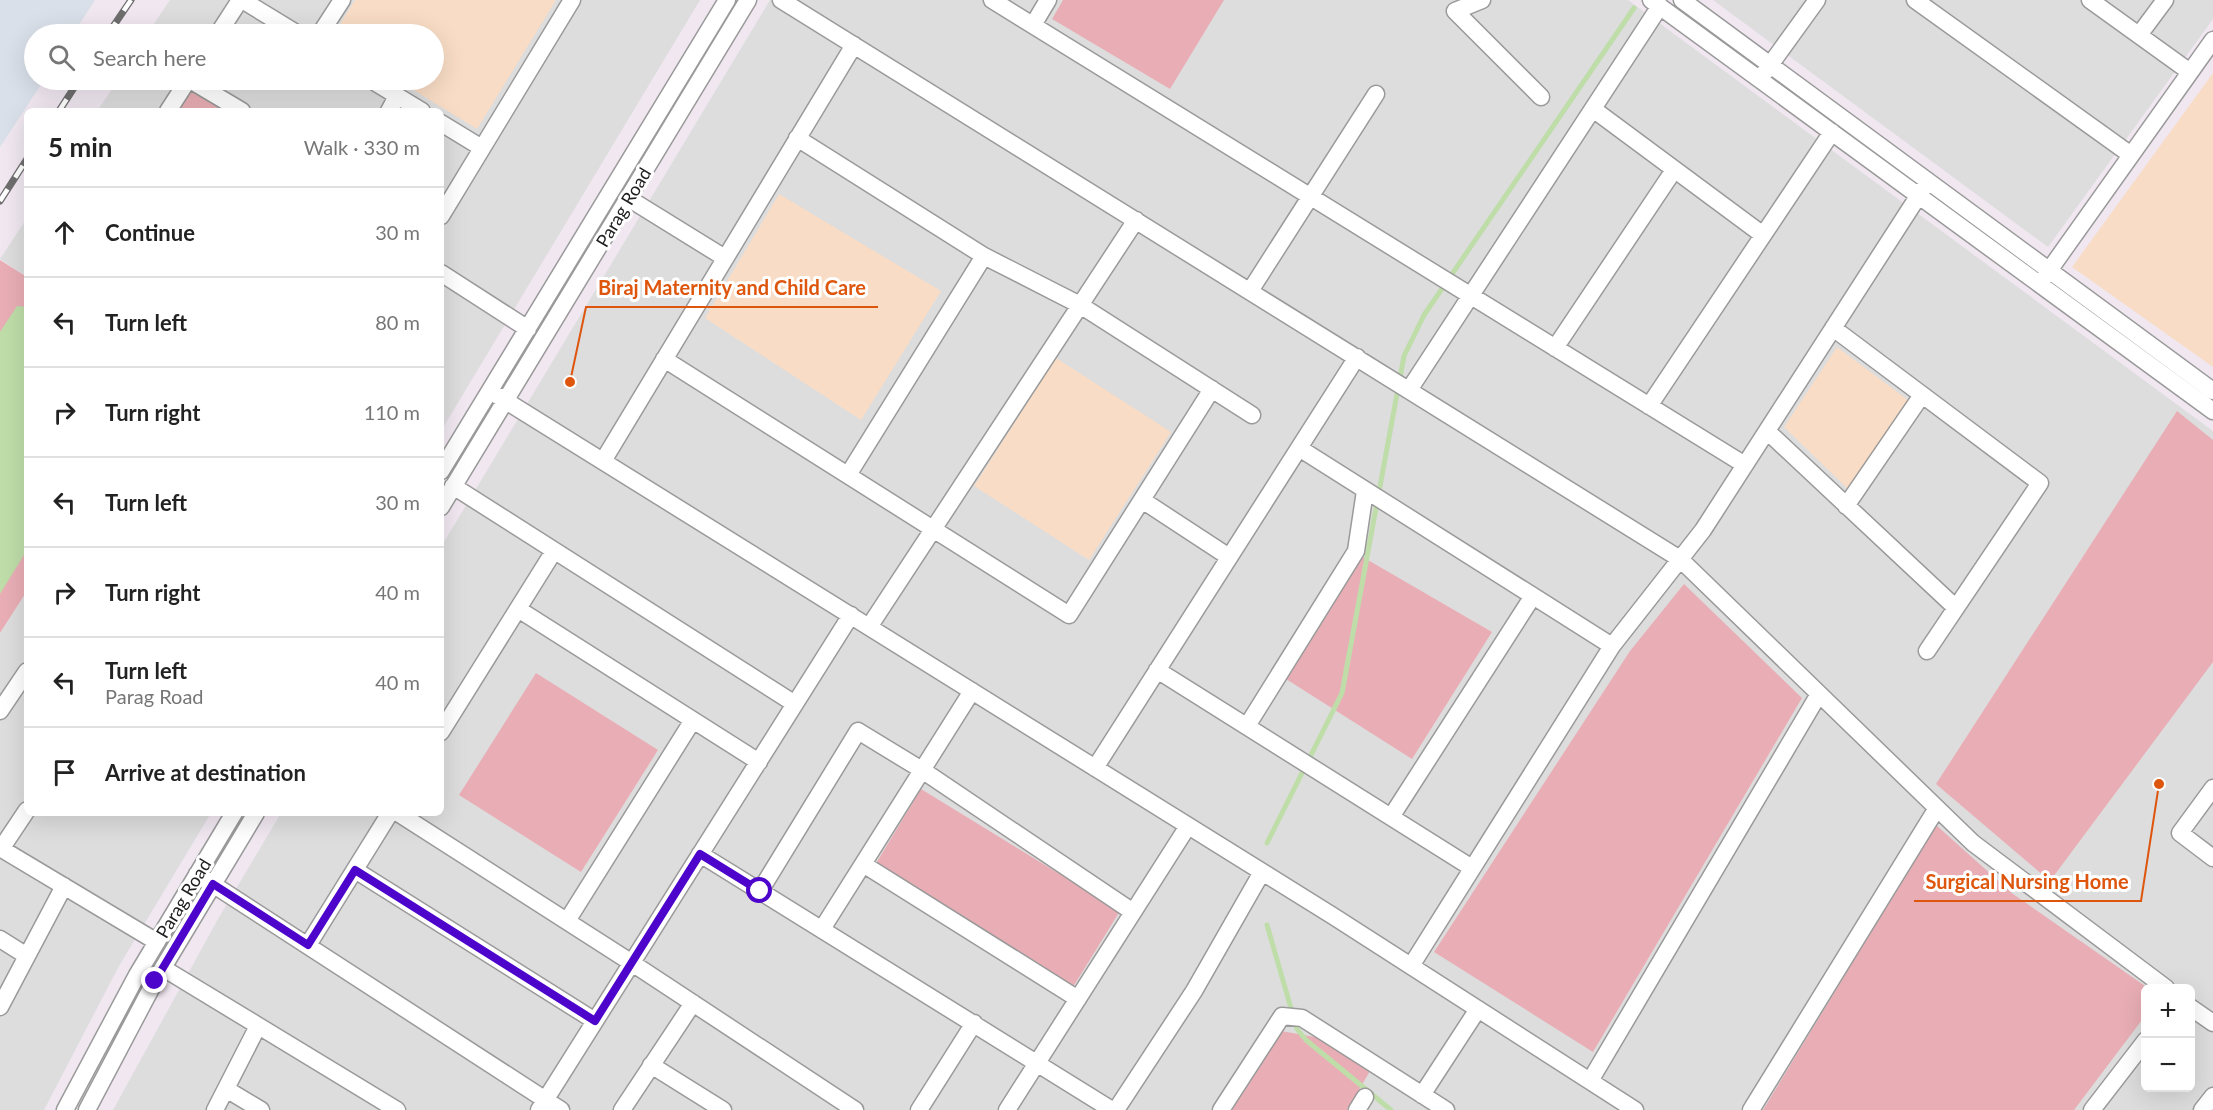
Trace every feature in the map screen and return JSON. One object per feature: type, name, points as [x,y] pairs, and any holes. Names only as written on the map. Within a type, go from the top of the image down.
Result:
[{"type":"street","points":[[225,24],[241,0],[281,24]]},
{"type":"street","points":[[326,24],[342,0]]},
{"type":"street","points":[[444,211],[572,0]]},
{"type":"street","name":"Parag Road","points":[[444,466],[727,0]]},
{"type":"street","name":"Parag Road","points":[[444,502],[748,0]]},
{"type":"street","points":[[781,0],[1680,559],[1973,843],[2161,984]]},
{"type":"street","points":[[992,0],[1745,465]]},
{"type":"street","points":[[1033,25],[1048,0]]},
{"type":"street","points":[[1482,0],[1455,11],[1541,97]]},
{"type":"street","points":[[1682,0],[1928,181],[2044,277],[2213,411]]},
{"type":"street","points":[[1760,79],[1817,0]]},
{"type":"street","points":[[1915,0],[2131,155]]},
{"type":"street","points":[[2090,0],[2190,72]]},
{"type":"street","points":[[2139,35],[2165,0]]},
{"type":"street","points":[[1407,389],[1464,292],[1593,109],[1656,3],[1919,196],[2213,391]]},
{"type":"street","points":[[2044,277],[2213,40]]},
{"type":"street","points":[[603,461],[854,45]]},
{"type":"street","points":[[170,108],[182,90]]},
{"type":"street","points":[[206,90],[237,108]]},
{"type":"street","points":[[387,90],[417,108]]},
{"type":"street","points":[[1250,291],[1376,93]]},
{"type":"street","points":[[390,108],[397,96]]},
{"type":"street","points":[[1593,109],[1763,235]]},
{"type":"street","points":[[444,125],[482,148]]},
{"type":"street","points":[[1649,406],[1832,132]]},
{"type":"street","points":[[797,138],[984,256],[1080,305],[1252,416]]},
{"type":"street","points":[[1555,348],[1674,170]]},
{"type":"street","points":[[1411,966],[1612,646],[1703,530],[1928,181]]},
{"type":"street","points":[[628,198],[725,258]]},
{"type":"street","points":[[869,627],[1136,220]]},
{"type":"street","points":[[848,475],[984,256]]},
{"type":"street","points":[[444,275],[528,329]]},
{"type":"street","points":[[1833,328],[2040,483],[1927,651]]},
{"type":"street","points":[[1095,768],[1357,357]]},
{"type":"street","points":[[664,359],[1069,615],[1212,389]]},
{"type":"street","points":[[490,391],[1262,872],[1635,1110]]},
{"type":"street","points":[[1846,506],[1923,395]]},
{"type":"street","points":[[1767,431],[1956,608]]},
{"type":"street","points":[[1299,448],[1612,646]]},
{"type":"street","points":[[453,486],[795,704]]},
{"type":"street","points":[[1247,726],[1356,551],[1368,492]]},
{"type":"street","points":[[1142,500],[1229,557]]},
{"type":"street","points":[[444,727],[555,551]]},
{"type":"street","points":[[1391,817],[1533,596]]},
{"type":"street","points":[[518,609],[759,762]]},
{"type":"street","points":[[542,1105],[851,615]]},
{"type":"street","points":[[1157,670],[1472,868]]},
{"type":"street","points":[[0,711],[24,679]]},
{"type":"street","points":[[822,929],[972,691]]},
{"type":"street","points":[[1590,1081],[1819,694]]},
{"type":"street","points":[[567,921],[693,720]]},
{"type":"street","points":[[760,891],[858,731],[922,770],[1133,912]]},
{"type":"street","points":[[2213,788],[2180,833],[2213,858]]},
{"type":"street","points":[[1751,1110],[1937,808]]},
{"type":"street","points":[[24,814],[1,848],[157,942]]},
{"type":"street","name":"Parag Road","points":[[65,1110],[137,975],[232,816]]},
{"type":"street","name":"Parag Road","points":[[87,1110],[163,968],[254,816]]},
{"type":"street","points":[[308,945],[388,816]]},
{"type":"street","points":[[403,816],[855,1110]]},
{"type":"street","points":[[1007,1110],[1188,826]]},
{"type":"street","points":[[700,854],[1114,1110],[1194,990],[1262,872]]},
{"type":"street","points":[[863,864],[1078,999]]},
{"type":"street","points":[[355,870],[595,1021]]},
{"type":"street","points":[[198,874],[308,945],[542,1105],[561,1110]]},
{"type":"street","points":[[0,1007],[64,886]]},
{"type":"street","points":[[0,939],[27,956]]},
{"type":"street","points":[[163,968],[396,1110]]},
{"type":"street","points":[[622,1110],[693,1003]]},
{"type":"street","points":[[1422,1095],[1478,1009]]},
{"type":"street","points":[[2195,1010],[2213,1023]]},
{"type":"street","points":[[1221,1110],[1282,1017],[1302,1018],[1446,1110]]},
{"type":"street","points":[[920,1110],[974,1023]]},
{"type":"street","points":[[215,1110],[258,1026]]},
{"type":"street","points":[[2092,1110],[2141,1045]]},
{"type":"street","points":[[651,1065],[723,1110]]},
{"type":"street","points":[[226,1089],[261,1110]]},
{"type":"street","points":[[2202,1110],[2213,1096]]},
{"type":"shaded area","points":[[0,0],[95,0],[79,24],[24,24],[24,90],[37,90],[0,147]]},
{"type":"shaded area","points":[[170,0],[700,0],[444,426],[444,108],[99,108],[111,90],[444,90],[444,24],[154,24]]},
{"type":"shaded area","points":[[355,0],[556,0],[477,129],[413,90],[444,90],[444,24],[340,24]]},
{"type":"shaded area","points":[[770,0],[1628,0],[2213,431],[2213,1110],[113,1110],[218,919],[279,816],[444,816],[444,542]]},
{"type":"shaded area","points":[[1063,0],[1224,0],[1170,89],[1052,19]]},
{"type":"shaded area","points":[[1713,0],[2213,0],[2213,19],[2048,247]]},
{"type":"shaded area","points":[[2213,73],[2213,367],[2072,267]]},
{"type":"shaded area","points":[[192,90],[220,108],[181,108]]},
{"type":"shaded area","points":[[779,194],[941,291],[861,420],[705,318]]},
{"type":"shaded area","points":[[24,223],[24,275],[0,259]]},
{"type":"shaded area","points":[[0,260],[24,275],[24,596],[0,633]]},
{"type":"shaded area","points":[[17,306],[24,307],[24,555],[0,594],[0,332]]},
{"type":"shaded area","points":[[1837,347],[1908,400],[1848,489],[1784,427]]},
{"type":"shaded area","points":[[1056,358],[1171,432],[1089,560],[974,486]]},
{"type":"shaded area","points":[[2177,411],[2213,440],[2213,662],[2050,881],[1936,784]]},
{"type":"shaded area","points":[[1361,556],[1492,632],[1412,759],[1286,679]]},
{"type":"shaded area","points":[[1684,584],[1802,698],[1593,1052],[1434,952],[1630,651]]},
{"type":"shaded area","points":[[24,596],[24,816],[209,816],[119,966],[44,1110],[0,1110],[0,633]]},
{"type":"shaded area","points":[[536,673],[658,750],[581,872],[459,795]]},
{"type":"shaded area","points":[[921,789],[1120,911],[1073,987],[875,865]]},
{"type":"shaded area","points":[[1936,825],[2013,894],[2142,984],[2141,1021],[2074,1110],[1763,1110]]},
{"type":"shaded area","points":[[1281,1031],[1315,1037],[1370,1071],[1347,1110],[1230,1110]]},
{"type":"waterway","points":[[1267,843],[1342,693],[1404,356],[1424,315],[1634,8]]},
{"type":"waterway","points":[[1267,925],[1297,1029],[1306,1040],[1391,1110]]},
{"type":"railway","points":[[115,24],[131,0]]},
{"type":"railway","points":[[61,108],[73,90]]},
{"type":"railway","points":[[0,201],[24,164]]},
{"type":"place","name":"Biraj Maternity and Child Care","points":[[570,382]]},
{"type":"place","name":"Surgical Nursing Home","points":[[2159,784]]},
{"type":"route","points":[[155,981],[213,884],[308,945],[355,870],[595,1021],[700,854],[760,891]]}]
